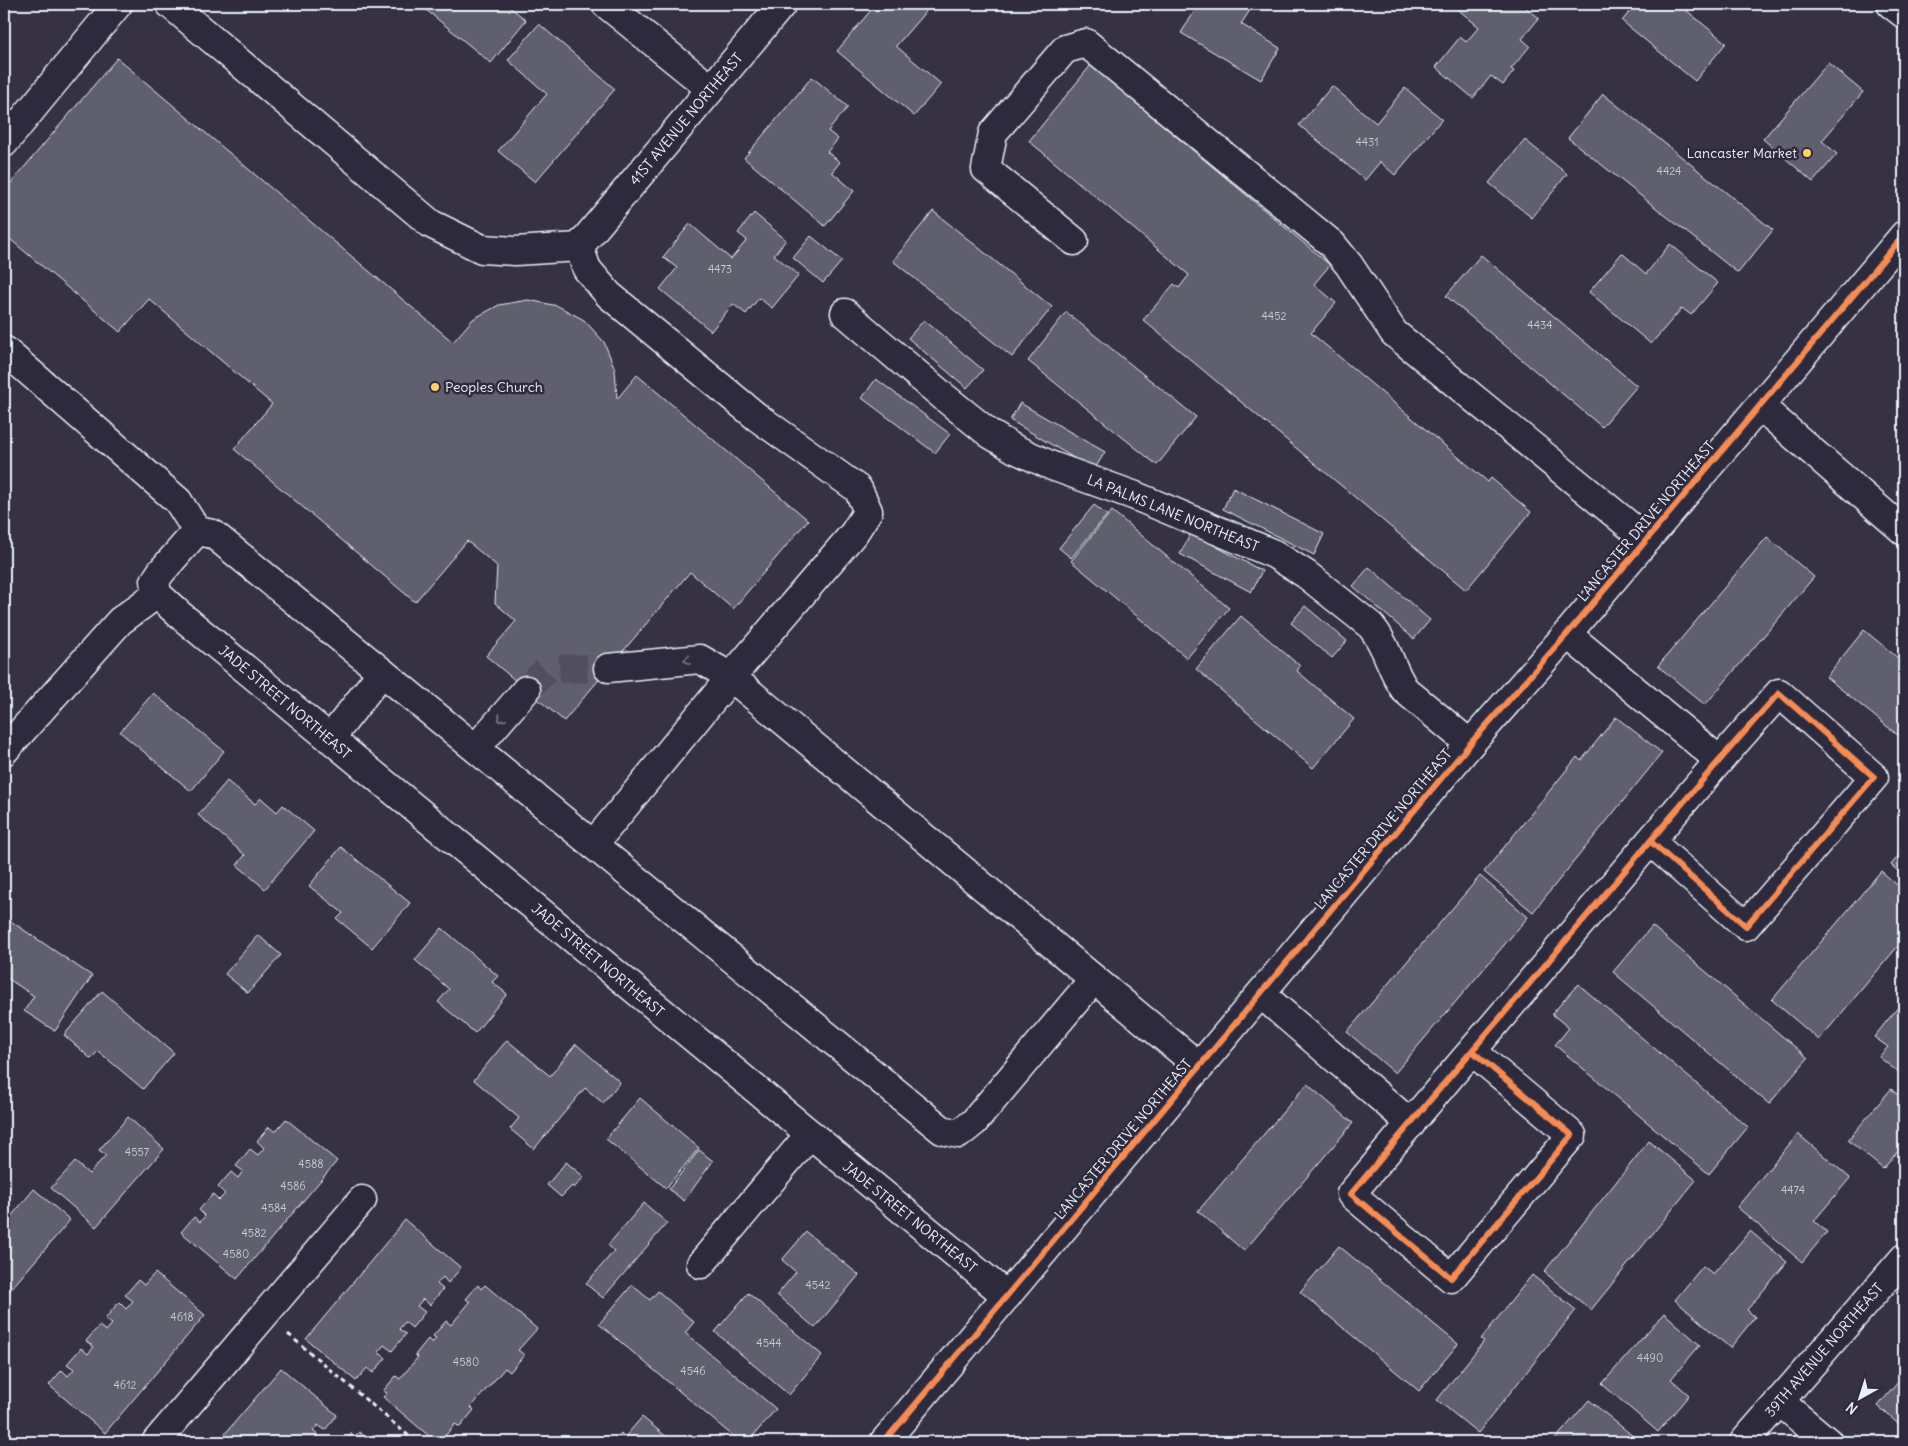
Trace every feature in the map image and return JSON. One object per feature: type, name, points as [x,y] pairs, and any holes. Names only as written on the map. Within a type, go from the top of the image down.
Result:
[{"type":"street","points":[[4,143],[118,4]]},
{"type":"street","points":[[170,4],[431,224],[482,249],[515,251],[584,240],[587,269],[608,295],[757,417],[858,488],[868,511],[854,534],[731,677],[594,845]]},
{"type":"street","points":[[606,4],[711,89]]},
{"type":"street","name":"41ST AVENUE NORTHEAST","points":[[584,240],[782,4]]},
{"type":"street","points":[[1891,4],[1904,14]]},
{"type":"street","points":[[1074,241],[986,170],[993,133],[1065,49],[1086,43],[1332,244],[1349,265],[1394,333],[1647,540]]},
{"type":"street","name":"LANCASTER DRIVE NORTHEAST","points":[[884,1442],[1470,744],[1567,634],[1904,235]]},
{"type":"street","name":"LA PALMS LANE NORTHEAST","points":[[846,313],[944,397],[990,434],[1015,449],[1052,466],[1133,494],[1274,554],[1307,575],[1371,626],[1379,636],[1398,680],[1405,690],[1470,744]]},
{"type":"street","points":[[4,350],[178,501],[198,531],[213,534],[942,1130],[959,1134],[974,1122],[1094,979]]},
{"type":"street","points":[[1760,406],[1904,531]]},
{"type":"street","points":[[4,751],[120,621],[157,594],[155,581],[198,531]]},
{"type":"street","name":"JADE STREET NORTHEAST","points":[[157,594],[330,739],[1007,1296]]},
{"type":"street","points":[[1567,634],[1718,760]]},
{"type":"street","points":[[608,668],[700,659],[731,677],[1200,1067]]},
{"type":"street","points":[[330,739],[382,672]]},
{"type":"street","points":[[476,748],[526,690]]},
{"type":"street","points":[[1472,1051],[1572,1135],[1451,1278],[1352,1194],[1472,1051],[1553,955],[1718,760],[1778,693],[1874,777],[1746,926],[1650,841]]},
{"type":"street","points":[[1261,994],[1411,1124]]},
{"type":"street","points":[[701,1264],[810,1134]]},
{"type":"street","points":[[156,1442],[362,1200]]},
{"type":"street","name":"39TH AVENUE NORTHEAST","points":[[1744,1442],[1904,1258]]},
{"type":"street","points":[[1779,1401],[1828,1442]]},
{"type":"path","points":[[283,1330],[416,1442]]},
{"type":"building","points":[[419,4],[506,4],[526,20],[491,63]]},
{"type":"building","points":[[876,4],[932,4],[896,46],[941,84],[914,116],[837,51]]},
{"type":"building","points":[[1199,4],[1254,4],[1241,24],[1280,48],[1261,80],[1181,33]]},
{"type":"building","points":[[1458,4],[1522,4],[1539,18],[1522,39],[1530,46],[1511,69],[1514,71],[1503,85],[1491,76],[1473,98],[1436,67],[1460,37],[1466,42],[1479,27],[1455,7]]},
{"type":"building","points":[[1636,4],[1682,4],[1680,5],[1726,43],[1695,81],[1622,21]]},
{"type":"building","points":[[539,24],[615,89],[535,182],[498,151],[547,94],[508,60]]},
{"type":"building","name":"Peoples Church","points":[[117,58],[453,342],[473,319],[499,305],[528,300],[558,306],[584,320],[604,342],[615,369],[617,399],[637,375],[808,520],[733,609],[690,572],[564,721],[486,656],[516,621],[495,603],[497,566],[467,541],[415,602],[234,449],[272,404],[149,299],[120,332],[4,234],[4,191]]},
{"type":"building","points":[[1828,63],[1863,92],[1822,141],[1837,154],[1813,182],[1763,139]]},
{"type":"building","points":[[1091,65],[1330,265],[1314,284],[1336,303],[1311,333],[1488,482],[1491,478],[1531,512],[1466,590],[1143,320],[1174,284],[1179,288],[1189,275],[1029,141]]},
{"type":"building","points":[[812,77],[848,107],[828,131],[838,139],[827,152],[840,162],[832,172],[854,191],[825,226],[744,158]]},
{"type":"building","points":[[1332,86],[1376,123],[1405,88],[1442,119],[1395,175],[1380,162],[1365,180],[1299,125]]},
{"type":"building","points":[[1603,94],[1773,230],[1738,273],[1568,138]]},
{"type":"building","points":[[1525,140],[1567,174],[1532,218],[1489,183]]},
{"type":"building","points":[[933,211],[1052,307],[1012,357],[893,261]]},
{"type":"building","points":[[754,213],[786,240],[774,255],[799,275],[772,308],[759,298],[746,314],[733,304],[711,331],[660,289],[677,268],[663,257],[690,224],[731,259],[747,240],[738,233]]},
{"type":"building","points":[[811,236],[842,261],[823,283],[793,258]]},
{"type":"building","points":[[1670,244],[1718,283],[1691,315],[1682,308],[1651,344],[1589,292],[1622,253],[1646,274]]},
{"type":"building","points":[[1481,255],[1637,386],[1602,427],[1446,296]]},
{"type":"building","points":[[1066,312],[1196,417],[1157,465],[1028,361]]},
{"type":"building","points":[[924,320],[983,370],[967,388],[908,338]]},
{"type":"building","points":[[876,379],[950,434],[935,453],[862,398]]},
{"type":"building","points":[[1020,403],[1105,452],[1094,470],[1010,420]]},
{"type":"building","points":[[1233,488],[1324,534],[1314,555],[1223,509]]},
{"type":"building","points":[[1094,505],[1107,515],[1071,558],[1059,548]]},
{"type":"building","points":[[1112,511],[1229,608],[1187,658],[1071,561]]},
{"type":"building","points":[[1191,533],[1262,571],[1251,592],[1180,554]]},
{"type":"building","points":[[1767,537],[1814,577],[1705,705],[1658,666]]},
{"type":"building","points":[[1369,567],[1430,620],[1414,639],[1353,586]]},
{"type":"building","points":[[1305,606],[1347,641],[1332,658],[1291,623]]},
{"type":"building","points":[[1241,616],[1300,666],[1297,671],[1354,719],[1313,768],[1196,669]]},
{"type":"building","points":[[1864,630],[1904,663],[1904,740],[1826,677]]},
{"type":"building","points":[[153,693],[224,751],[191,791],[120,732]]},
{"type":"building","points":[[1616,717],[1662,753],[1533,912],[1484,872],[1577,757],[1581,761]]},
{"type":"building","points":[[227,781],[255,804],[261,798],[277,812],[283,805],[314,831],[265,889],[237,865],[245,855],[198,815]]},
{"type":"building","points":[[341,847],[410,903],[372,948],[337,919],[343,913],[309,886]]},
{"type":"building","points":[[1904,849],[1904,876],[1891,865]]},
{"type":"building","points":[[1881,871],[1904,891],[1904,939],[1819,1040],[1772,1000]]},
{"type":"building","points":[[1480,876],[1528,917],[1395,1073],[1347,1032]]},
{"type":"building","points":[[9,920],[92,976],[55,1031],[24,1011],[34,996],[4,976],[4,928]]},
{"type":"building","points":[[1652,926],[1808,1058],[1769,1104],[1613,972]]},
{"type":"building","points":[[442,928],[498,976],[492,982],[507,994],[475,1033],[438,1002],[449,989],[415,960]]},
{"type":"building","points":[[258,935],[281,955],[248,993],[225,974]]},
{"type":"building","points":[[1578,984],[1748,1127],[1709,1174],[1555,1045],[1569,1028],[1552,1014]]},
{"type":"building","points":[[102,991],[174,1053],[143,1089],[98,1051],[91,1059],[64,1035]]},
{"type":"building","points":[[1904,1000],[1904,1077],[1879,1057],[1888,1047],[1874,1037]]},
{"type":"building","points":[[507,1040],[550,1076],[576,1044],[620,1082],[603,1103],[585,1088],[534,1149],[510,1129],[519,1118],[474,1080]]},
{"type":"building","points":[[1307,1084],[1353,1123],[1244,1251],[1198,1211]]},
{"type":"building","points":[[1891,1089],[1904,1100],[1904,1144],[1883,1169],[1848,1140]]},
{"type":"building","points":[[640,1098],[699,1148],[666,1188],[606,1139]]},
{"type":"building","points":[[128,1117],[164,1149],[96,1227],[51,1188],[75,1162],[89,1174],[106,1155],[99,1150]]},
{"type":"building","points":[[286,1119],[337,1161],[237,1279],[181,1232],[194,1217],[200,1222],[205,1216],[199,1210],[213,1194],[219,1200],[225,1194],[218,1187],[231,1172],[238,1178],[243,1171],[236,1166],[250,1149],[258,1155],[264,1148],[257,1141],[269,1127],[275,1132]]},
{"type":"building","points":[[1798,1134],[1850,1178],[1814,1221],[1827,1232],[1802,1262],[1737,1207]]},
{"type":"building","points":[[1649,1141],[1696,1180],[1591,1310],[1544,1272]]},
{"type":"building","points":[[699,1150],[713,1161],[684,1201],[669,1189]]},
{"type":"building","points":[[566,1162],[584,1177],[574,1188],[572,1186],[561,1197],[547,1185]]},
{"type":"building","points":[[34,1189],[70,1220],[5,1296],[4,1225]]},
{"type":"building","points":[[644,1203],[667,1223],[603,1298],[586,1284],[614,1251],[608,1245]]},
{"type":"building","points":[[405,1220],[461,1268],[448,1283],[443,1277],[437,1284],[443,1289],[430,1305],[423,1299],[417,1306],[425,1312],[412,1328],[405,1322],[399,1329],[406,1334],[392,1351],[384,1345],[378,1352],[386,1358],[373,1373],[367,1368],[356,1381],[306,1339]]},
{"type":"building","points":[[1750,1231],[1787,1262],[1747,1310],[1755,1317],[1730,1348],[1675,1300],[1703,1266],[1713,1274]]},
{"type":"building","points":[[806,1232],[859,1275],[815,1328],[777,1295],[796,1272],[782,1260]]},
{"type":"building","points":[[1339,1246],[1458,1344],[1419,1391],[1300,1292]]},
{"type":"building","points":[[155,1273],[205,1315],[105,1433],[49,1385],[62,1370],[68,1376],[74,1369],[67,1364],[81,1348],[88,1354],[94,1347],[86,1341],[99,1326],[106,1331],[112,1324],[105,1319],[119,1302],[126,1309],[133,1301],[125,1295],[138,1280],[144,1285]]},
{"type":"building","points":[[1532,1275],[1576,1310],[1478,1433],[1437,1400],[1484,1341],[1481,1339]]},
{"type":"building","points":[[478,1285],[481,1289],[485,1285],[537,1329],[518,1350],[524,1355],[510,1372],[505,1368],[471,1407],[474,1410],[460,1427],[455,1424],[440,1442],[436,1442],[383,1397],[387,1393],[383,1391],[396,1376],[400,1379],[418,1357],[415,1355],[428,1339],[432,1343],[436,1338],[433,1336],[446,1321],[451,1325],[470,1302],[466,1299]]},
{"type":"building","points":[[632,1285],[650,1300],[658,1291],[694,1322],[685,1333],[776,1409],[748,1442],[740,1442],[599,1324]]},
{"type":"building","points":[[748,1293],[822,1355],[789,1395],[715,1332]]},
{"type":"building","points":[[1664,1313],[1700,1345],[1671,1379],[1689,1395],[1658,1432],[1602,1384]]},
{"type":"building","points":[[281,1368],[337,1415],[325,1430],[318,1425],[313,1431],[319,1436],[314,1442],[218,1442]]},
{"type":"building","points":[[1904,1375],[1904,1429],[1878,1406]]},
{"type":"building","points":[[1589,1400],[1640,1442],[1553,1442]]},
{"type":"building","points":[[642,1417],[673,1442],[613,1442],[621,1433],[625,1437]]},
{"type":"building","points":[[359,1432],[371,1442],[344,1442],[352,1433],[355,1436]]},
{"type":"tunnel","points":[[526,690],[547,669],[608,668]]},
{"type":"cycle path","points":[[884,1442],[1470,744],[1567,634],[1904,235]]},
{"type":"cycle path","points":[[1472,1051],[1572,1135],[1451,1278],[1351,1194],[1432,1097],[1621,876],[1647,845],[1673,814],[1779,693],[1874,777],[1746,926],[1650,841]]},
{"type":"place","name":"Lancaster Market","points":[[1807,153]]},
{"type":"place","name":"Peoples Church","points":[[435,387]]}]
